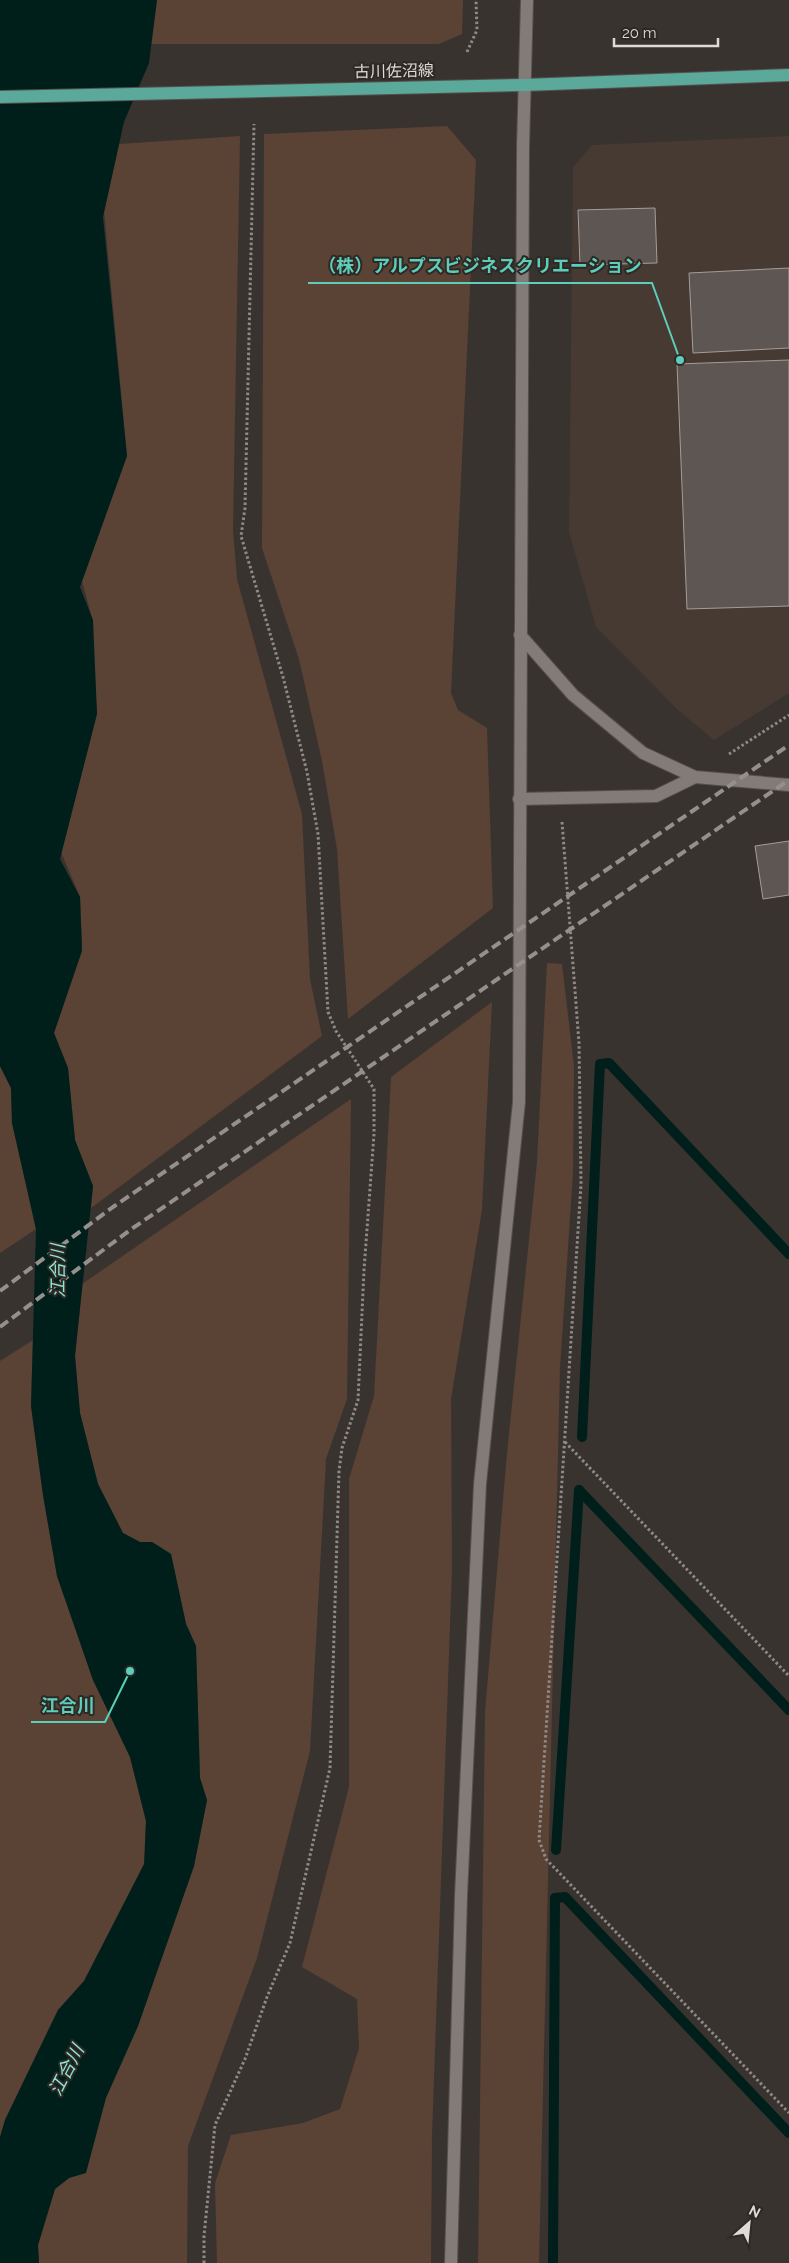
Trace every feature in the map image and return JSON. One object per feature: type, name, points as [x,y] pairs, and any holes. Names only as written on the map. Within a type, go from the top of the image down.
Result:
[{"type":"main road","name":"古川佐沼線","points":[[0,97],[524,85],[789,75]]},
{"type":"street","points":[[451,2263],[461,1896],[480,1484],[519,1102],[520,635],[524,85],[527,0]]},
{"type":"street","points":[[520,635],[573,695],[643,753],[695,777],[789,785]]},
{"type":"street","points":[[519,799],[656,796],[695,777]]},
{"type":"path","points":[[467,52],[477,30],[476,0]]},
{"type":"path","points":[[204,2263],[215,2125],[245,2060],[267,1997],[290,1943],[330,1768],[339,1471],[342,1448],[358,1400],[364,1270],[374,1134],[374,1089],[336,1031],[328,1012],[318,834],[307,772],[283,677],[241,536],[245,508],[254,124]]},
{"type":"path","points":[[695,777],[789,715]]},
{"type":"path","points":[[560,799],[579,1043],[581,1184],[539,1840],[546,1859],[789,2113]]},
{"type":"path","points":[[565,1441],[789,1676]]},
{"type":"shaded area","points":[[157,0],[463,0],[462,34],[439,44],[151,44]]},
{"type":"shaded area","points":[[447,126],[476,160],[451,693],[458,710],[487,728],[493,908],[348,1019],[337,849],[322,761],[299,659],[262,548],[264,134]]},
{"type":"shaded area","points":[[240,136],[233,529],[237,579],[302,814],[310,979],[322,1036],[91,1208],[93,1186],[75,1140],[68,1068],[54,1033],[82,943],[80,897],[61,852],[97,714],[91,614],[82,581],[127,456],[104,211],[119,144]]},
{"type":"shaded area","points":[[789,136],[789,693],[714,740],[679,711],[596,627],[569,532],[573,167],[592,145]]},
{"type":"shaded area","points":[[547,963],[562,964],[574,1066],[573,1173],[560,1368],[539,2263],[478,2263],[485,1712],[507,1453],[537,1162]]},
{"type":"shaded area","points":[[492,1002],[482,1210],[451,1399],[452,1569],[432,2135],[431,2263],[217,2263],[215,2183],[231,2135],[303,2123],[340,2109],[359,2048],[357,1999],[302,1967],[349,1787],[349,1479],[374,1396],[391,1077]]},
{"type":"shaded area","points":[[0,1066],[11,1088],[12,1123],[36,1229],[0,1253]]},
{"type":"shaded area","points":[[351,1099],[347,1399],[326,1459],[310,1751],[257,1958],[188,2146],[187,2263],[39,2263],[38,2245],[55,2189],[69,2178],[138,2026],[194,1866],[207,1800],[200,1778],[196,1646],[186,1624],[171,1554],[152,1542],[140,1542],[123,1533],[98,1484],[80,1413],[75,1356],[82,1284]]},
{"type":"shaded area","points":[[33,1340],[31,1406],[43,1495],[57,1576],[93,1680],[130,1757],[146,1821],[145,1864],[84,1981],[58,2010],[5,2120],[0,2137],[0,1361]]},
{"type":"water","points":[[0,0],[157,0],[149,63],[124,122],[103,217],[127,456],[80,587],[93,620],[97,714],[60,859],[80,897],[82,951],[54,1033],[68,1068],[75,1140],[93,1186],[75,1356],[80,1413],[98,1484],[123,1533],[140,1542],[152,1542],[171,1554],[186,1624],[196,1646],[200,1778],[207,1800],[194,1866],[138,2026],[106,2098],[86,2173],[69,2178],[55,2189],[38,2245],[39,2263],[0,2263],[0,2137],[5,2120],[58,2010],[84,1981],[144,1864],[146,1821],[130,1757],[93,1680],[57,1576],[43,1495],[31,1406],[36,1229],[12,1123],[11,1088],[0,1066]]},
{"type":"building","points":[[655,208],[657,263],[580,265],[578,210]]},
{"type":"building","points":[[789,268],[789,348],[693,353],[689,273]]},
{"type":"building","points":[[789,360],[789,606],[687,609],[677,364]]},
{"type":"building","points":[[789,841],[789,895],[763,899],[755,846]]},
{"type":"waterway","points":[[582,1437],[600,1064],[609,1063],[789,1254]]},
{"type":"waterway","points":[[579,1490],[789,1710]]},
{"type":"waterway","points":[[556,1850],[579,1490]]},
{"type":"waterway","points":[[553,2263],[555,1898],[565,1897],[789,2133]]},
{"type":"railway","points":[[0,1291],[113,1207],[789,745]]},
{"type":"railway","points":[[0,1327],[130,1230],[789,780]]},
{"type":"place","name":"（株）アルプスビジネスクリエーション","points":[[680,360]]},
{"type":"place","name":"江合川","points":[[130,1671]]}]
